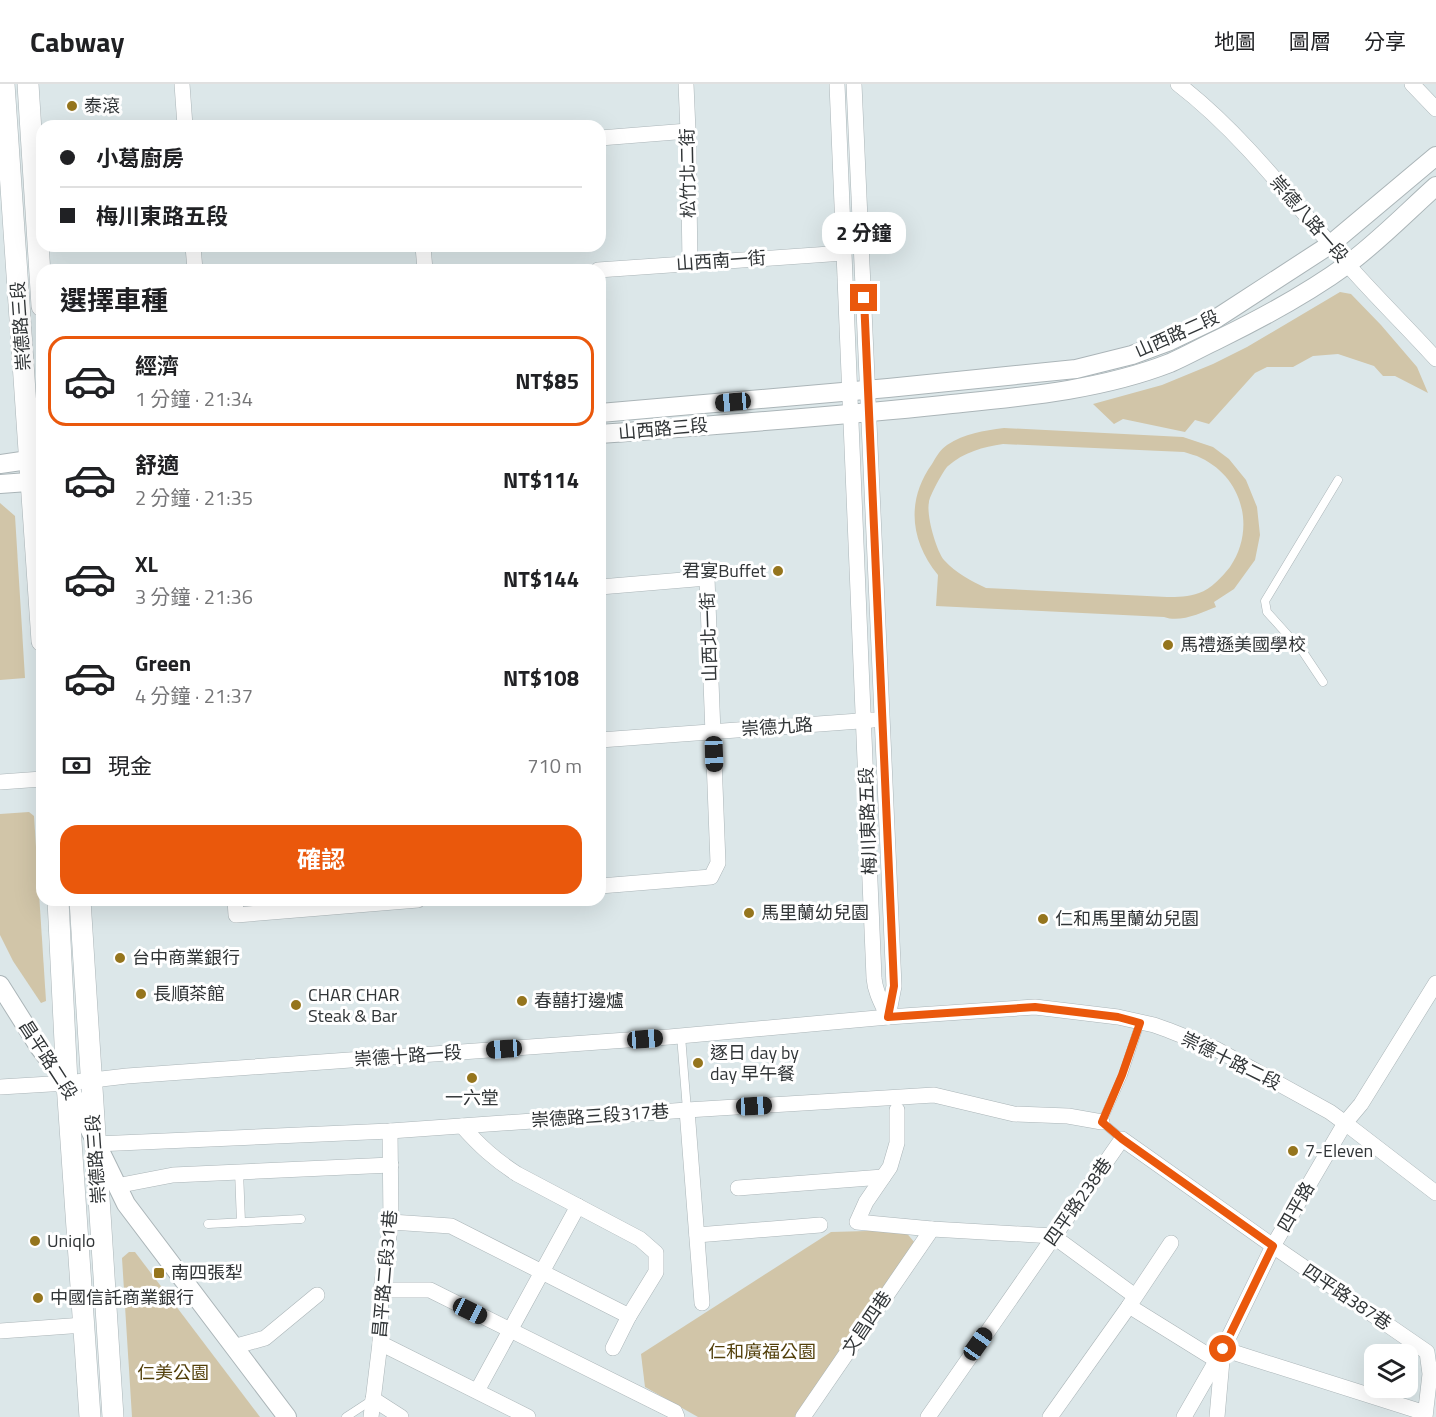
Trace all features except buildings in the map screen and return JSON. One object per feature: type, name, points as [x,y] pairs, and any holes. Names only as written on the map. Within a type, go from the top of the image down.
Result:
[{"type":"main road","name":"崇德路三段","points":[[4,84],[36,459]]},
{"type":"main road","name":"崇德路三段","points":[[28,84],[36,211]]},
{"type":"main road","name":"崇德路三段","points":[[58,906],[66,1083],[90,1417]]},
{"type":"main road","name":"崇德路三段","points":[[80,906],[113,1417]]},
{"type":"street","points":[[182,84],[185,120]]},
{"type":"street","name":"松竹北二街","points":[[686,84],[690,263]]},
{"type":"street","name":"梅川東路五段","points":[[837,84],[844,253],[859,391],[869,412],[894,986],[888,1017]]},
{"type":"street","name":"梅川東路五段","points":[[854,84],[859,391],[850,414],[875,988],[888,1017]]},
{"type":"street","name":"崇德八路一段","points":[[1178,84],[1228,129],[1272,176],[1347,264],[1436,358]]},
{"type":"street","points":[[1412,84],[1436,109]]},
{"type":"street","points":[[606,137],[688,130]]},
{"type":"street","name":"山西路二段","points":[[859,391],[1076,369],[1132,355],[1170,341],[1214,320],[1331,244],[1436,156]]},
{"type":"street","name":"山西路二段","points":[[869,412],[1028,396],[1100,383],[1170,363],[1262,318],[1303,295],[1365,251],[1436,186]]},
{"type":"street","name":"山西南一街","points":[[606,269],[844,253]]},
{"type":"street","name":"山西路三段","points":[[606,412],[859,391]]},
{"type":"street","name":"山西路三段","points":[[606,434],[869,412]]},
{"type":"street","points":[[0,464],[36,459]]},
{"type":"street","points":[[0,484],[36,481]]},
{"type":"street","name":"山西北一街","points":[[606,586],[707,578],[713,732]]},
{"type":"street","name":"崇德九路","points":[[606,740],[882,720]]},
{"type":"street","points":[[606,886],[711,877],[718,863],[713,732]]},
{"type":"street","points":[[0,782],[36,779]]},
{"type":"street","points":[[235,906],[236,915],[345,906]]},
{"type":"street","name":"昌平路二段","points":[[0,985],[39,1047],[66,1083],[126,1204],[287,1417]]},
{"type":"street","name":"四平路","points":[[1217,1417],[1220,1355],[1273,1246],[1345,1123],[1361,1104],[1435,986]]},
{"type":"street","name":"崇德十路二段","points":[[888,1017],[1035,1007],[1118,1017],[1154,1025],[1216,1049],[1329,1112],[1436,1193]]},
{"type":"street","name":"崇德十路一段","points":[[0,1087],[681,1036],[888,1017]]},
{"type":"street","name":"崇德路三段317巷","points":[[96,1144],[390,1131],[934,1095],[1014,1114],[1068,1116],[1102,1122]]},
{"type":"street","points":[[687,1110],[702,1303]]},
{"type":"street","points":[[897,1110],[897,1143],[891,1167],[866,1202],[857,1222],[1053,1236],[1132,1301],[1220,1355],[1425,1415]]},
{"type":"street","points":[[462,1126],[482,1148],[498,1161],[640,1239],[656,1253],[656,1272],[629,1316],[613,1348]]},
{"type":"street","name":"昌平路二段31巷","points":[[370,1417],[380,1343],[381,1290],[391,1222],[390,1131]]},
{"type":"street","name":"四平路238巷","points":[[928,1417],[1122,1139],[1273,1246]]},
{"type":"street","points":[[116,1186],[173,1175],[390,1165]]},
{"type":"street","points":[[738,1188],[883,1177]]},
{"type":"street","points":[[477,1391],[578,1206]]},
{"type":"street","points":[[391,1222],[451,1226],[629,1316]]},
{"type":"street","points":[[697,1235],[820,1225]]},
{"type":"street","name":"文昌四巷","points":[[803,1417],[932,1229]]},
{"type":"street","points":[[1050,1417],[1171,1243]]},
{"type":"street","name":"四平路387巷","points":[[1273,1246],[1427,1352],[1430,1374],[1425,1415]]},
{"type":"street","points":[[381,1290],[430,1290],[675,1412],[677,1417]]},
{"type":"street","points":[[232,1347],[264,1338],[317,1295]]},
{"type":"street","points":[[0,1331],[84,1325]]},
{"type":"street","points":[[380,1343],[528,1417]]},
{"type":"street","points":[[1184,1417],[1220,1355]]},
{"type":"street","points":[[373,1399],[401,1417]]},
{"type":"lane","points":[[1323,682],[1303,652],[1267,612],[1265,601],[1338,480]]},
{"type":"lane","points":[[1122,1139],[1102,1122],[1122,1075],[1140,1023]]},
{"type":"lane","points":[[681,1036],[687,1110]]},
{"type":"lane","points":[[239,1171],[241,1222]]},
{"type":"lane","points":[[208,1224],[301,1219]]},
{"type":"lane","points":[[346,1417],[373,1399]]},
{"type":"green space","points":[[1340,292],[1351,294],[1381,325],[1417,367],[1428,393],[1395,376],[1383,376],[1374,366],[1338,354],[1313,356],[1293,367],[1267,367],[1255,373],[1209,424],[1195,420],[1185,432],[1123,419],[1114,424],[1093,404],[1162,385],[1213,364],[1247,347]]},
{"type":"green space","points":[[1004,428],[1183,437],[1213,447],[1229,459],[1246,480],[1257,507],[1260,535],[1255,560],[1234,589],[1214,602],[1216,607],[1184,618],[936,606],[938,575],[929,562],[917,534],[915,506],[918,492],[937,456],[945,447],[967,435]],"holes":[[[1003,444],[1184,452],[1201,458],[1227,478],[1241,506],[1243,521],[1238,552],[1230,567],[1212,586],[1199,593],[1167,597],[986,588],[954,569],[944,560],[938,549],[930,523],[928,508],[930,499],[948,466],[974,451]]]},
{"type":"green space","points":[[0,503],[15,516],[25,678],[0,680]]},
{"type":"green space","points":[[29,812],[34,816],[36,906],[40,906],[46,1001],[41,1003],[13,961],[0,935],[0,814]]},
{"type":"green space","name":"仁和廣福公園","points":[[904,1230],[915,1243],[796,1417],[698,1417],[645,1387],[641,1354],[831,1232]]},
{"type":"green space","name":"仁美公園","points":[[129,1252],[135,1252],[260,1417],[132,1417],[122,1258]]},
{"type":"place","name":"泰滾","points":[[72,106]]},
{"type":"place","name":"君宴Buffet","points":[[778,571]]},
{"type":"place","name":"馬禮遜美國學校","points":[[1168,645]]},
{"type":"place","name":"馬里蘭幼兒園","points":[[749,913]]},
{"type":"place","name":"仁和馬里蘭幼兒園","points":[[1043,919]]},
{"type":"place","name":"台中商業銀行","points":[[120,958]]},
{"type":"place","name":"長順茶館","points":[[141,994]]},
{"type":"place","name":"春囍打邊爐","points":[[522,1001]]},
{"type":"place","name":"CHAR CHAR Steak & Bar","points":[[296,1005]]},
{"type":"place","name":"逐日 day by day 早午餐","points":[[698,1063]]},
{"type":"place","name":"一六堂","points":[[472,1078]]},
{"type":"place","name":"7-Eleven","points":[[1293,1151]]},
{"type":"place","name":"Uniqlo","points":[[35,1241]]},
{"type":"place","name":"南四張犁","points":[[159,1273]]},
{"type":"place","name":"中國信託商業銀行","points":[[38,1298]]},
{"type":"route","points":[[864,298],[894,986],[888,1017],[1035,1007],[1118,1017],[1140,1023],[1122,1075],[1102,1122],[1122,1139],[1273,1246],[1223,1349]]}]
